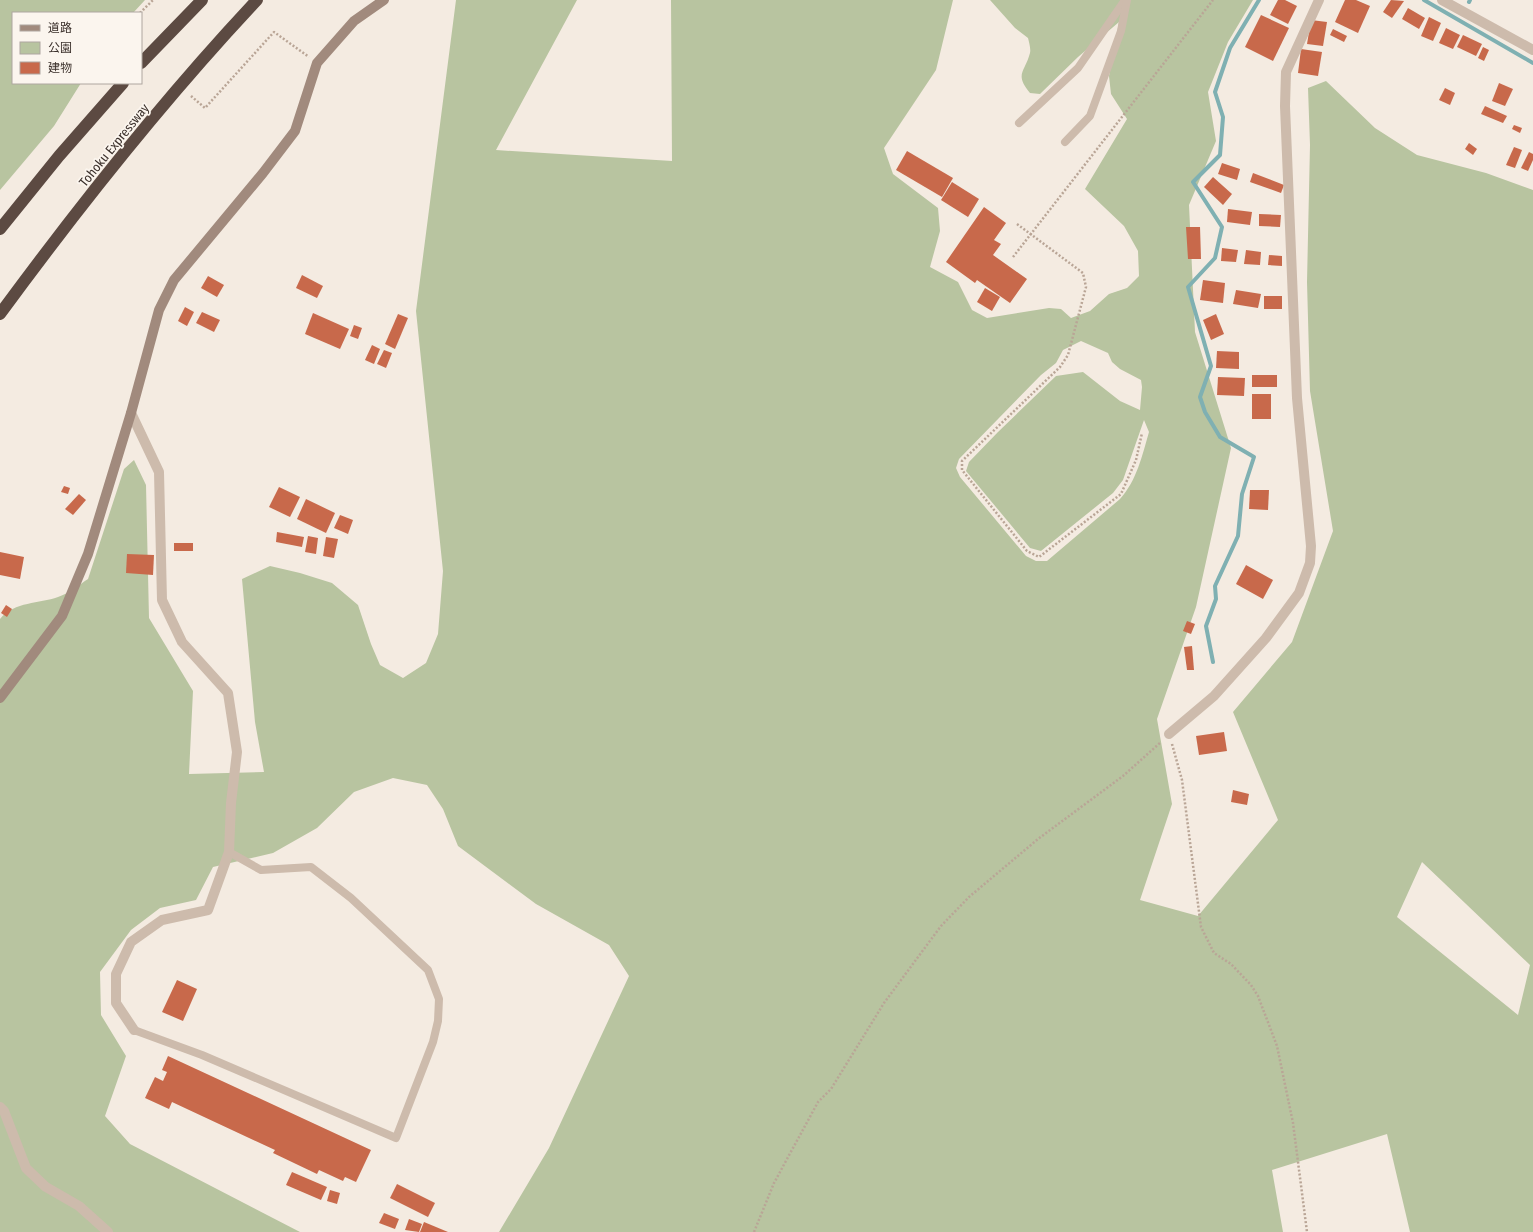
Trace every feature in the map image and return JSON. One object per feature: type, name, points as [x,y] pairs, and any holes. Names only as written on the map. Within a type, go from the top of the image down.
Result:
[{"type":"highway","points":[[142,62],[202,0]]},
{"type":"highway","name":"Tohoku Expressway","points":[[0,314],[97,186],[173,95],[257,0]]},
{"type":"highway","points":[[0,229],[59,156],[123,84]]},
{"type":"street","points":[[0,698],[62,616],[88,554],[131,413],[160,310],[174,280],[263,173],[295,131],[317,63],[354,21],[384,0]]},
{"type":"street","points":[[1169,734],[1214,696],[1266,638],[1299,593],[1310,563],[1311,546],[1297,398],[1285,106],[1286,72],[1319,0]]},
{"type":"street","points":[[1442,0],[1533,50]]},
{"type":"street","points":[[131,413],[160,472],[162,600],[182,642],[228,693],[237,752],[231,803],[229,852],[208,910],[162,920],[131,942],[116,974],[116,1003],[134,1030]]},
{"type":"street","points":[[0,1107],[4,1111],[26,1168],[46,1187],[79,1206],[108,1232]]},
{"type":"lane","points":[[1019,123],[1078,68],[1126,0]]},
{"type":"lane","points":[[1065,142],[1090,116],[1121,31],[1126,0]]},
{"type":"lane","points":[[134,1030],[202,1055],[396,1138],[433,1042],[438,1021],[439,999],[428,970],[351,898],[310,867],[261,870],[229,852]]},
{"type":"path","points":[[141,12],[153,0]]},
{"type":"path","points":[[1013,257],[1213,0]]},
{"type":"path","points":[[191,96],[205,108],[274,32],[317,63]]},
{"type":"path","points":[[1016,224],[1083,273],[1086,287],[1068,355],[1060,367],[962,461],[962,470],[1027,551],[1040,557],[1121,494],[1136,460],[1142,433]]},
{"type":"path","points":[[754,1232],[774,1183],[818,1102],[831,1089],[884,1003],[941,926],[969,897],[1038,840],[1123,776],[1169,734],[1182,780],[1201,926],[1214,953],[1231,964],[1251,985],[1258,996],[1277,1046],[1293,1123],[1307,1232]]},
{"type":"green space","points":[[0,0],[145,0],[134,12],[12,12],[12,84],[80,84],[54,126],[0,190]]},
{"type":"green space","points":[[456,0],[577,0],[496,150],[672,161],[671,0],[953,0],[936,70],[884,148],[893,174],[938,208],[940,231],[930,267],[958,282],[972,310],[987,318],[1049,308],[1061,309],[1071,318],[1090,311],[1109,294],[1127,288],[1139,276],[1138,251],[1124,226],[1085,189],[1127,119],[1111,94],[1109,76],[1119,22],[1078,57],[1040,94],[1030,93],[1025,87],[1022,77],[1022,73],[1030,53],[1028,38],[1015,28],[990,0],[1253,0],[1228,42],[1208,92],[1216,141],[1189,205],[1195,332],[1231,448],[1196,607],[1157,719],[1172,804],[1140,900],[1198,916],[1278,820],[1233,712],[1292,642],[1333,531],[1310,391],[1307,282],[1310,145],[1308,88],[1326,81],[1375,128],[1417,155],[1486,173],[1533,190],[1533,1232],[1410,1232],[1387,1134],[1272,1170],[1283,1232],[499,1232],[549,1148],[629,976],[609,945],[536,904],[458,846],[443,809],[427,785],[393,778],[354,792],[317,828],[273,853],[213,867],[196,900],[160,908],[131,930],[100,972],[101,1015],[126,1056],[105,1116],[130,1144],[300,1232],[0,1232],[0,619],[6,613],[20,606],[62,596],[88,579],[124,469],[134,460],[146,485],[149,618],[193,691],[189,774],[264,772],[255,722],[242,579],[270,566],[332,583],[358,605],[371,644],[380,665],[403,678],[426,663],[438,634],[443,571],[416,311]],"holes":[[[1081,341],[1108,353],[1112,362],[1120,369],[1141,380],[1142,387],[1140,410],[1120,401],[1083,372],[1056,376],[969,462],[966,471],[1030,548],[1041,551],[1113,493],[1123,480],[1144,420],[1149,432],[1135,476],[1126,492],[1120,499],[1047,561],[1036,561],[1026,556],[960,477],[956,468],[959,459],[1041,375],[1056,363],[1063,350]],[[1422,862],[1530,965],[1518,1015],[1397,917]]]},
{"type":"building","points":[[1278,0],[1285,0],[1297,6],[1288,24],[1270,15]]},
{"type":"building","points":[[1345,0],[1356,0],[1370,6],[1358,33],[1335,22]]},
{"type":"building","points":[[1391,0],[1404,1],[1392,18],[1383,12]]},
{"type":"building","points":[[1408,8],[1425,18],[1419,29],[1402,19]]},
{"type":"building","points":[[1261,15],[1289,28],[1273,61],[1245,47]]},
{"type":"building","points":[[1429,17],[1441,23],[1433,41],[1421,36]]},
{"type":"building","points":[[1311,20],[1327,22],[1323,46],[1307,44]]},
{"type":"building","points":[[1446,28],[1460,35],[1453,49],[1439,43]]},
{"type":"building","points":[[1333,29],[1347,36],[1344,42],[1330,35]]},
{"type":"building","points":[[1463,35],[1482,44],[1476,56],[1457,47]]},
{"type":"building","points":[[1483,47],[1489,50],[1484,61],[1478,58]]},
{"type":"building","points":[[1301,49],[1322,52],[1318,76],[1298,73]]},
{"type":"building","points":[[1499,83],[1513,89],[1505,106],[1492,101]]},
{"type":"building","points":[[1445,88],[1455,93],[1450,105],[1439,100]]},
{"type":"building","points":[[1485,106],[1507,116],[1503,123],[1481,114]]},
{"type":"building","points":[[1514,125],[1522,128],[1520,133],[1512,129]]},
{"type":"building","points":[[1469,143],[1477,149],[1473,155],[1465,149]]},
{"type":"building","points":[[1514,147],[1522,150],[1515,168],[1506,165]]},
{"type":"building","points":[[907,151],[953,178],[942,197],[896,170]]},
{"type":"building","points":[[1529,152],[1533,154],[1533,160],[1528,171],[1521,168]]},
{"type":"building","points":[[1222,163],[1240,169],[1237,180],[1218,174]]},
{"type":"building","points":[[1253,173],[1284,185],[1281,193],[1250,182]]},
{"type":"building","points":[[1213,177],[1232,194],[1223,205],[1204,187]]},
{"type":"building","points":[[952,182],[979,199],[968,217],[941,200]]},
{"type":"building","points":[[984,207],[1006,223],[994,240],[1001,244],[993,255],[1027,279],[1010,303],[977,280],[975,283],[946,262]]},
{"type":"building","points":[[1228,209],[1252,212],[1250,225],[1227,222]]},
{"type":"building","points":[[1259,214],[1281,215],[1280,227],[1259,226]]},
{"type":"building","points":[[1186,227],[1200,227],[1201,259],[1188,259]]},
{"type":"building","points":[[1222,248],[1238,250],[1236,262],[1221,261]]},
{"type":"building","points":[[1246,250],[1261,252],[1260,265],[1244,264]]},
{"type":"building","points":[[1269,255],[1282,256],[1282,266],[1268,265]]},
{"type":"building","points":[[302,275],[323,286],[317,298],[296,288]]},
{"type":"building","points":[[208,276],[224,285],[217,297],[201,288]]},
{"type":"building","points":[[1203,280],[1225,283],[1223,303],[1200,300]]},
{"type":"building","points":[[985,288],[1000,297],[992,311],[977,302]]},
{"type":"building","points":[[1236,290],[1261,294],[1258,308],[1233,304]]},
{"type":"building","points":[[1264,296],[1282,296],[1282,309],[1264,309]]},
{"type":"building","points":[[185,307],[194,312],[187,326],[178,321]]},
{"type":"building","points":[[202,312],[220,320],[214,332],[196,323]]},
{"type":"building","points":[[313,313],[349,329],[340,349],[305,334]]},
{"type":"building","points":[[398,314],[408,318],[395,349],[385,344]]},
{"type":"building","points":[[1216,314],[1224,334],[1211,340],[1203,320]]},
{"type":"building","points":[[354,325],[362,328],[358,339],[350,336]]},
{"type":"building","points":[[372,345],[380,349],[374,364],[365,360]]},
{"type":"building","points":[[384,350],[392,353],[386,368],[377,364]]},
{"type":"building","points":[[1217,351],[1239,352],[1239,369],[1216,368]]},
{"type":"building","points":[[1252,375],[1277,375],[1277,387],[1252,387]]},
{"type":"building","points":[[1218,377],[1245,378],[1244,396],[1217,395]]},
{"type":"building","points":[[1252,394],[1271,394],[1271,419],[1252,419]]},
{"type":"building","points":[[64,486],[70,488],[68,494],[61,492]]},
{"type":"building","points":[[279,487],[300,497],[290,517],[269,507]]},
{"type":"building","points":[[1250,490],[1269,490],[1268,510],[1249,509]]},
{"type":"building","points":[[79,494],[86,500],[73,515],[65,509]]},
{"type":"building","points":[[306,499],[335,513],[326,533],[297,519]]},
{"type":"building","points":[[340,515],[353,520],[348,534],[334,528]]},
{"type":"building","points":[[277,532],[304,537],[302,547],[276,542]]},
{"type":"building","points":[[308,536],[318,538],[316,554],[305,552]]},
{"type":"building","points":[[326,537],[338,539],[334,558],[323,556]]},
{"type":"building","points":[[174,543],[193,543],[193,551],[174,551]]},
{"type":"building","points":[[0,552],[24,557],[20,579],[0,575]]},
{"type":"building","points":[[127,554],[154,555],[153,575],[126,573]]},
{"type":"building","points":[[1246,565],[1273,580],[1263,599],[1236,584]]},
{"type":"building","points":[[6,605],[12,609],[7,617],[1,613]]},
{"type":"building","points":[[1187,621],[1195,624],[1191,634],[1183,631]]},
{"type":"building","points":[[1192,646],[1194,670],[1187,670],[1184,647]]},
{"type":"building","points":[[1224,732],[1227,751],[1199,755],[1196,736]]},
{"type":"building","points":[[1233,790],[1249,794],[1247,805],[1231,802]]},
{"type":"building","points":[[177,980],[197,989],[183,1021],[162,1012]]},
{"type":"building","points":[[168,1056],[371,1150],[356,1182],[345,1177],[343,1181],[319,1170],[317,1174],[273,1153],[275,1150],[172,1102],[169,1109],[145,1098],[155,1077],[163,1081],[167,1072],[162,1070]]},
{"type":"building","points":[[292,1172],[327,1187],[321,1200],[286,1185]]},
{"type":"building","points":[[397,1184],[435,1203],[428,1217],[390,1198]]},
{"type":"building","points":[[330,1190],[340,1193],[337,1204],[327,1201]]},
{"type":"building","points":[[384,1213],[399,1219],[395,1229],[379,1223]]},
{"type":"building","points":[[409,1219],[422,1224],[419,1232],[405,1230]]},
{"type":"building","points":[[424,1222],[448,1232],[420,1232]]},
{"type":"waterway","points":[[1213,662],[1206,626],[1216,599],[1215,586],[1238,536],[1242,494],[1254,457],[1220,437],[1205,412],[1200,397],[1211,366],[1188,287],[1215,258],[1222,227],[1193,182],[1220,155],[1223,117],[1215,92],[1230,48],[1259,0]]},
{"type":"waterway","points":[[1424,0],[1533,63]]}]
